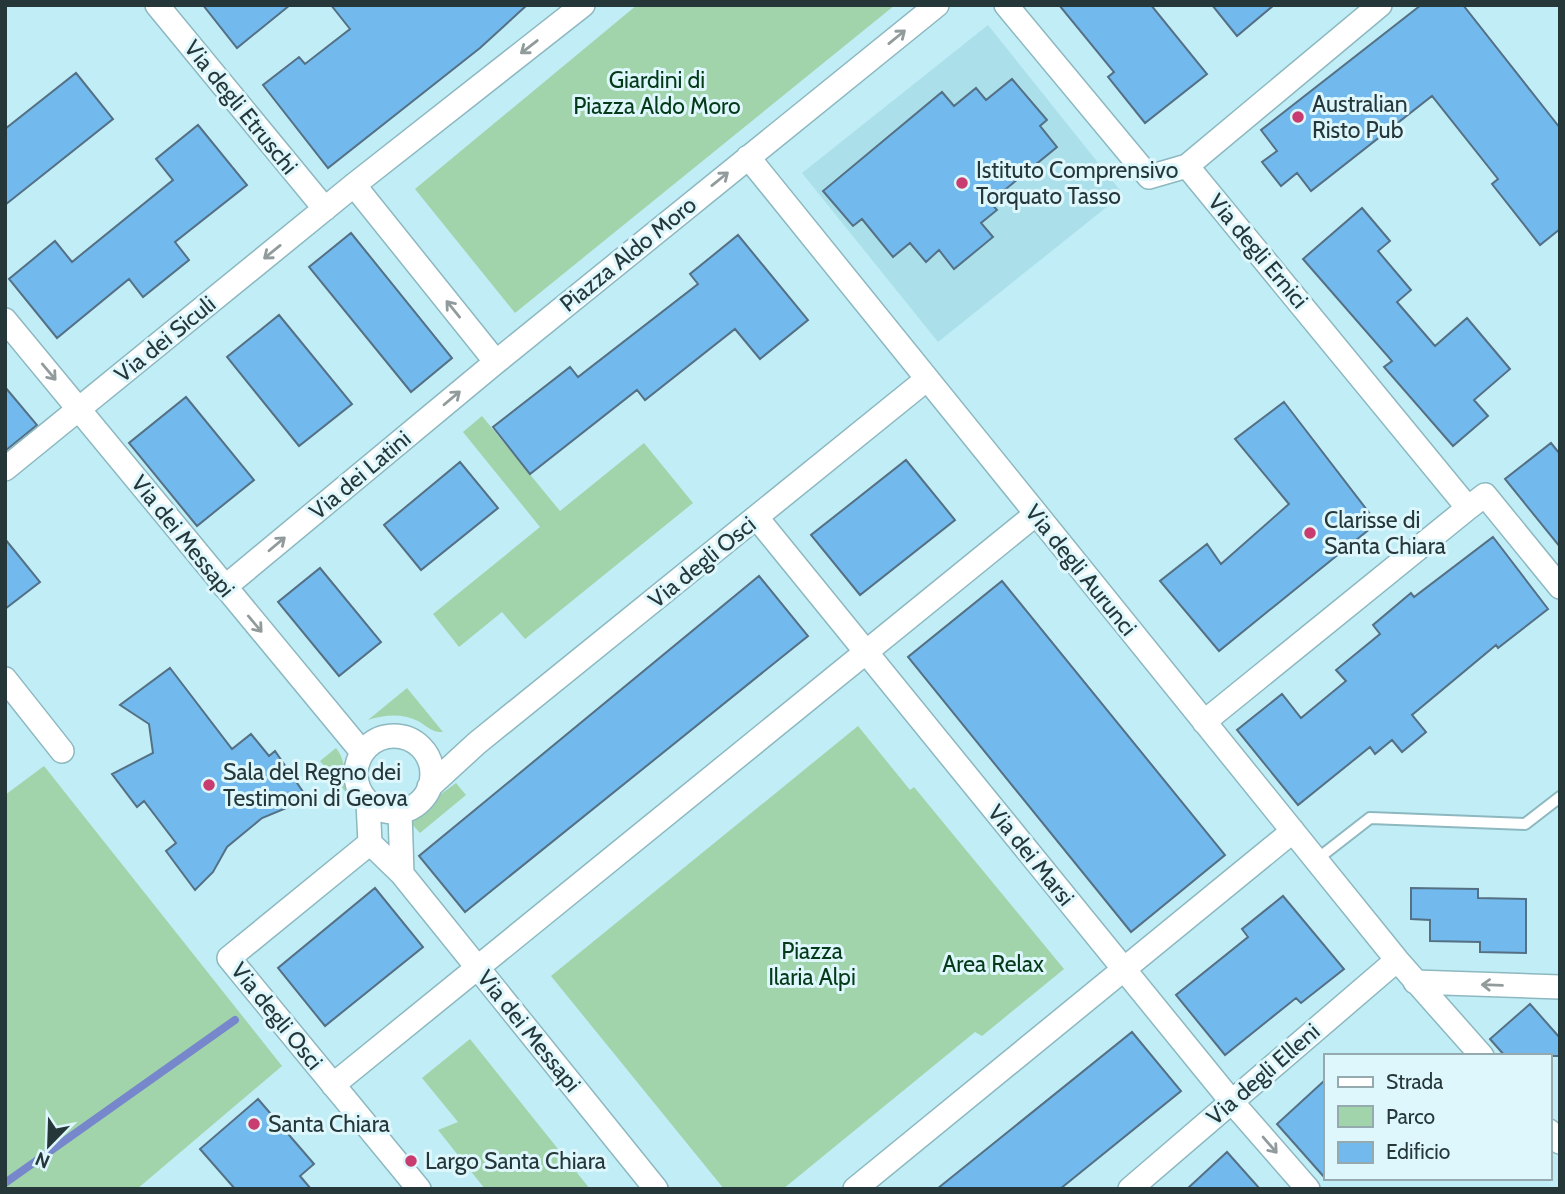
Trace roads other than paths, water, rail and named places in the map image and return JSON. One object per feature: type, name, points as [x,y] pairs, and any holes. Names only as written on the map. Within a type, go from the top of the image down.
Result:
[{"type":"street","name":"Via degli Etruschi","points":[[157,5],[325,209]]},
{"type":"street","points":[[325,209],[583,5]]},
{"type":"street","name":"Piazza Aldo Moro","points":[[496,362],[937,5]]},
{"type":"street","points":[[1006,5],[1149,177],[1187,166],[1380,5]]},
{"type":"street","name":"Via degli Aurunci","points":[[748,157],[1397,960],[1480,1054]]},
{"type":"street","name":"Via degli Ernici","points":[[1187,166],[1468,508]]},
{"type":"street","points":[[354,185],[496,362]]},
{"type":"street","name":"Via dei Siculi","points":[[5,469],[325,209]]},
{"type":"street","name":"Via dei Messapi","points":[[5,320],[362,752]]},
{"type":"street","name":"Via dei Latini","points":[[225,587],[496,362]]},
{"type":"street","name":"Via degli Osci","points":[[429,787],[477,744],[927,379]]},
{"type":"street","points":[[1204,722],[1485,495],[1560,587]]},
{"type":"street","points":[[419,1189],[333,1085],[1036,514]]},
{"type":"street","name":"Via dei Marsi","points":[[757,518],[1232,1102],[1308,1189]]},
{"type":"street","points":[[5,679],[62,751]]},
{"type":"street","points":[[394,736],[407,738],[426,753],[432,776],[429,787],[418,803],[400,812],[377,808],[368,802],[356,783],[357,762],[371,743],[394,736]]},
{"type":"street","name":"Via degli Osci","points":[[426,753],[477,744]]},
{"type":"street","points":[[368,802],[370,843]]},
{"type":"street","points":[[400,812],[402,874]]},
{"type":"street","points":[[855,1189],[1293,831]]},
{"type":"street","name":"Via degli Osci","points":[[333,1085],[229,958],[370,843]]},
{"type":"street","name":"Via dei Messapi","points":[[370,843],[402,874],[656,1189]]},
{"type":"street","name":"Via degli Elleni","points":[[1130,1189],[1397,960]]},
{"type":"street","points":[[1415,982],[1560,987]]},
{"type":"lane","points":[[1316,860],[1370,818],[1525,824],[1560,797]]},
{"type":"waterway","points":[[5,1183],[235,1020]]},
{"type":"place","name":"Australian Risto Pub","points":[[1298,117]]},
{"type":"place","name":"Istituto Comprensivo Torquato Tasso","points":[[962,183]]},
{"type":"place","name":"Clarisse di Santa Chiara","points":[[1310,533]]},
{"type":"place","name":"Sala del Regno dei Testimoni di Geova","points":[[209,785]]},
{"type":"place","name":"Santa Chiara","points":[[254,1124]]},
{"type":"place","name":"Largo Santa Chiara","points":[[411,1161]]},
{"type":"park label","name":"Giardini di Piazza Aldo Moro","points":[[657,93]]},
{"type":"park label","name":"Piazza Ilaria Alpi","points":[[812,964]]},
{"type":"park label","name":"Area Relax","points":[[993,964]]}]
